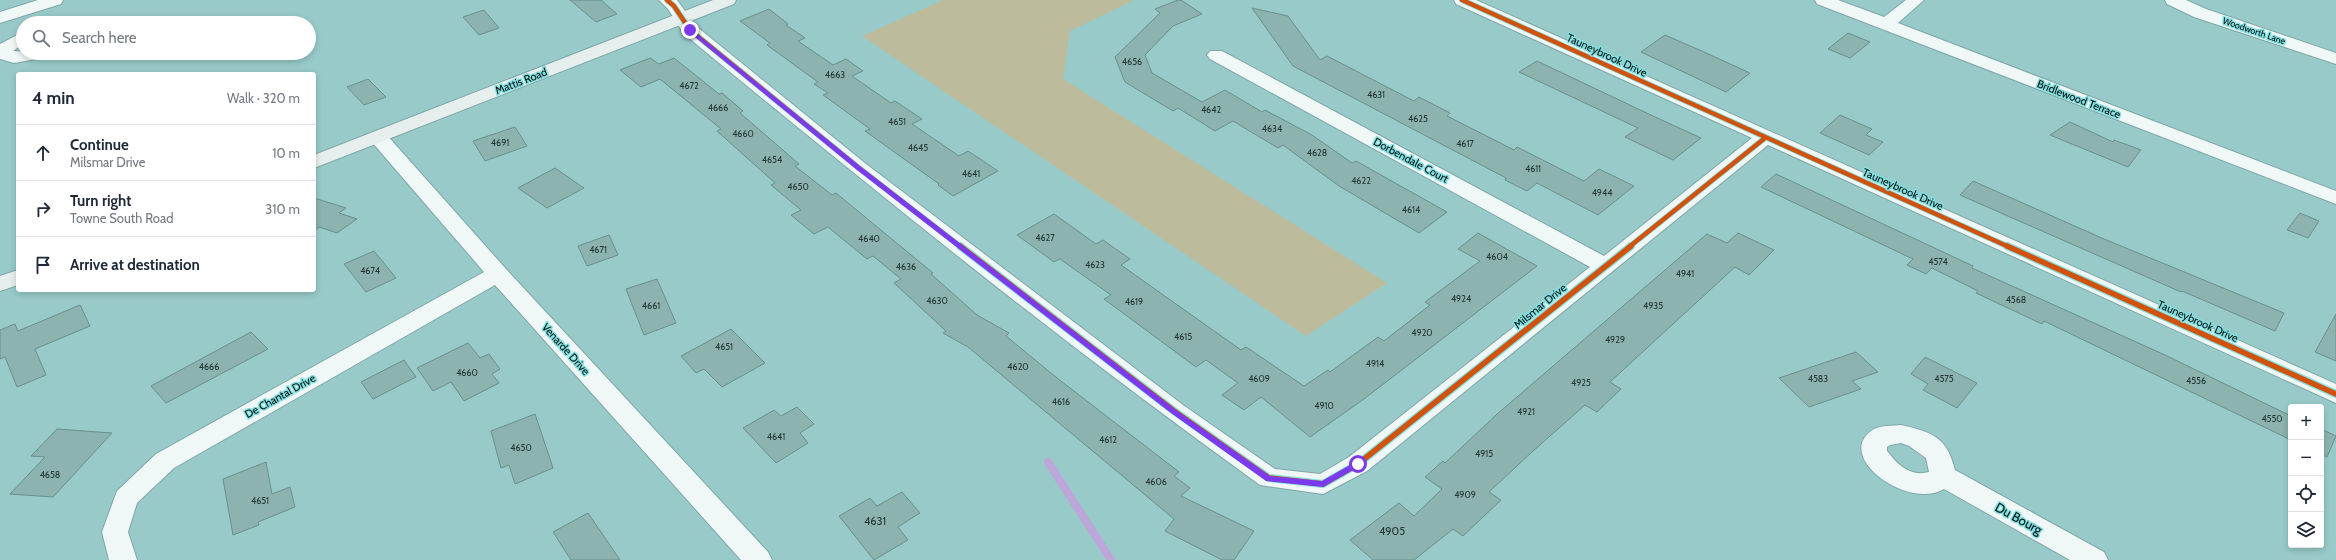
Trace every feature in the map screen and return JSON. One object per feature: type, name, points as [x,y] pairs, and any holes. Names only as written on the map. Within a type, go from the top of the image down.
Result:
[{"type":"main road","name":"Mattis Road","points":[[316,161],[728,0]]},
{"type":"main road","points":[[0,284],[16,278]]},
{"type":"street","points":[[6,16],[55,0]]},
{"type":"street","points":[[667,0],[674,6],[683,18]]},
{"type":"street","name":"Tauneybrook Drive","points":[[1462,0],[1765,138],[2336,394]]},
{"type":"street","name":"Bridlewood Terrace","points":[[1823,0],[2336,198]]},
{"type":"street","points":[[1886,24],[1916,0]]},
{"type":"street","name":"Woodworth Lane","points":[[2173,0],[2200,12],[2336,59]]},
{"type":"street","points":[[6,16],[16,22]]},
{"type":"street","name":"Milsmar Drive","points":[[683,18],[690,30],[859,168],[1174,412],[1269,478],[1323,484],[1358,464],[1765,138]]},
{"type":"street","points":[[16,40],[9,44],[4,50],[4,54],[16,58]]},
{"type":"street","name":"Dorbendale Court","points":[[1216,55],[1606,266]]},
{"type":"street","name":"Venarde Drive","points":[[378,136],[387,149],[498,274],[758,560]]},
{"type":"street","name":"De Chantal Drive","points":[[123,560],[115,532],[126,498],[166,461],[498,274]]},
{"type":"street","name":"Du Bourg","points":[[1943,476],[2094,560]]},
{"type":"green space","points":[[943,0],[1134,0],[1070,31],[1063,79],[1387,283],[1306,336],[862,36]]},
{"type":"building","points":[[570,0],[601,0],[617,14],[596,22]]},
{"type":"building","points":[[1181,0],[1202,14],[1173,26],[1145,55],[1152,73],[1202,102],[1225,90],[1262,112],[1265,110],[1312,135],[1352,163],[1356,161],[1447,212],[1419,233],[1339,186],[1283,145],[1278,148],[1233,121],[1215,131],[1178,108],[1173,111],[1125,82],[1115,57],[1160,13],[1155,9]]},
{"type":"building","points":[[1252,8],[1288,16],[1320,60],[1327,56],[1414,101],[1419,97],[1450,113],[1447,116],[1514,150],[1517,147],[1584,181],[1599,169],[1634,186],[1598,215],[1537,183],[1527,191],[1505,180],[1506,178],[1293,66]]},
{"type":"building","points":[[769,9],[788,24],[786,25],[805,38],[798,41],[833,65],[846,59],[863,71],[852,76],[891,103],[895,101],[922,119],[912,124],[959,156],[968,151],[998,171],[953,196],[938,185],[939,184],[865,131],[870,129],[823,95],[828,93],[814,84],[818,82],[767,45],[770,43],[740,21]]},
{"type":"building","points":[[484,10],[499,28],[479,35],[463,17]]},
{"type":"building","points":[[1848,33],[1870,42],[1850,58],[1828,49]]},
{"type":"building","points":[[1665,35],[1750,73],[1726,92],[1641,52]]},
{"type":"building","points":[[650,58],[659,64],[674,58],[719,94],[722,93],[743,111],[740,113],[799,164],[795,166],[832,195],[836,193],[933,273],[931,274],[977,315],[1009,333],[1006,336],[1057,378],[1179,472],[1174,476],[1190,488],[1181,496],[1254,531],[1234,560],[1222,560],[1165,531],[1174,519],[968,347],[943,333],[946,331],[894,283],[901,279],[873,256],[867,259],[828,227],[814,234],[791,215],[801,210],[771,185],[775,183],[717,131],[721,129],[660,79],[641,87],[620,70]]},
{"type":"building","points":[[1537,61],[1701,138],[1673,160],[1625,137],[1638,128],[1519,72]]},
{"type":"building","points":[[368,79],[386,97],[364,105],[347,87]]},
{"type":"building","points":[[1840,115],[1872,129],[1866,135],[1883,142],[1869,155],[1820,133]]},
{"type":"building","points":[[2070,122],[2113,142],[2114,140],[2141,150],[2128,167],[2050,135]]},
{"type":"building","points":[[515,127],[527,146],[485,161],[473,141]]},
{"type":"building","points":[[555,168],[584,188],[547,208],[518,188]]},
{"type":"building","points":[[1776,174],[1973,266],[1972,268],[2165,355],[2288,415],[2288,439],[2044,321],[2042,324],[1976,293],[1978,291],[1932,268],[1926,274],[1907,265],[1913,259],[1761,187]]},
{"type":"building","points":[[1973,181],[2104,239],[2284,313],[2275,331],[2182,291],[2181,292],[1960,195]]},
{"type":"building","points":[[316,199],[346,208],[339,213],[357,219],[337,233],[319,227],[316,229]]},
{"type":"building","points":[[2300,213],[2319,221],[2308,238],[2287,230]]},
{"type":"building","points":[[1054,214],[1096,244],[1103,240],[1130,259],[1121,265],[1241,350],[1246,347],[1304,386],[1328,370],[1330,372],[1378,337],[1384,341],[1430,305],[1425,302],[1480,261],[1458,249],[1478,233],[1537,266],[1364,399],[1310,437],[1261,397],[1244,410],[1222,395],[1238,383],[1206,360],[1196,367],[1104,299],[1111,295],[1060,259],[1054,262],[1017,235]]},
{"type":"building","points":[[1738,233],[1774,250],[1749,275],[1735,267],[1610,382],[1621,389],[1597,412],[1585,405],[1532,452],[1489,492],[1501,500],[1463,536],[1453,529],[1414,560],[1373,560],[1350,540],[1399,503],[1414,516],[1442,489],[1425,477],[1443,461],[1445,463],[1496,415],[1707,234],[1727,243]]},
{"type":"building","points":[[609,235],[618,255],[587,266],[578,246]]},
{"type":"building","points":[[374,251],[396,278],[366,292],[344,264]]},
{"type":"building","points":[[657,279],[676,323],[644,335],[626,289]]},
{"type":"building","points":[[80,305],[90,326],[35,349],[46,375],[17,387],[5,357],[0,359],[0,330],[15,324],[18,331]]},
{"type":"building","points":[[2336,314],[2336,361],[2315,352]]},
{"type":"building","points":[[731,329],[765,363],[722,387],[704,369],[696,373],[681,356]]},
{"type":"building","points":[[251,332],[268,349],[166,403],[151,386]]},
{"type":"building","points":[[468,343],[480,358],[489,354],[500,369],[492,374],[499,383],[464,401],[451,382],[433,391],[417,368]]},
{"type":"building","points":[[1856,352],[1878,372],[1852,381],[1861,389],[1809,407],[1779,378]]},
{"type":"building","points":[[1925,357],[1977,383],[1957,408],[1923,390],[1928,384],[1911,374]]},
{"type":"building","points":[[404,360],[416,377],[373,399],[361,382]]},
{"type":"building","points":[[797,407],[814,424],[800,433],[808,443],[776,463],[743,428],[774,410],[781,416]]},
{"type":"building","points":[[535,414],[553,468],[515,484],[509,465],[501,468],[491,431]]},
{"type":"building","points":[[57,429],[112,433],[53,497],[10,494],[45,457],[31,456]]},
{"type":"building","points":[[2324,430],[2336,436],[2327,457],[2324,456]]},
{"type":"building","points":[[266,462],[272,494],[290,487],[295,507],[258,522],[259,525],[233,535],[223,479]]},
{"type":"building","points":[[902,492],[920,513],[898,527],[908,540],[874,560],[839,516],[870,498],[877,506]]},
{"type":"building","points":[[588,513],[620,560],[571,560],[553,532]]},
{"type":"waterway","points":[[1048,462],[1111,560]]},
{"type":"cycle path","points":[[667,0],[674,6],[690,30],[859,168],[1174,411],[1269,478],[1323,484],[1358,464],[1765,138]]},
{"type":"cycle path","points":[[1462,0],[2336,394]]},
{"type":"route","points":[[690,30],[859,168],[1174,412],[1269,478],[1323,484],[1358,464]]}]
